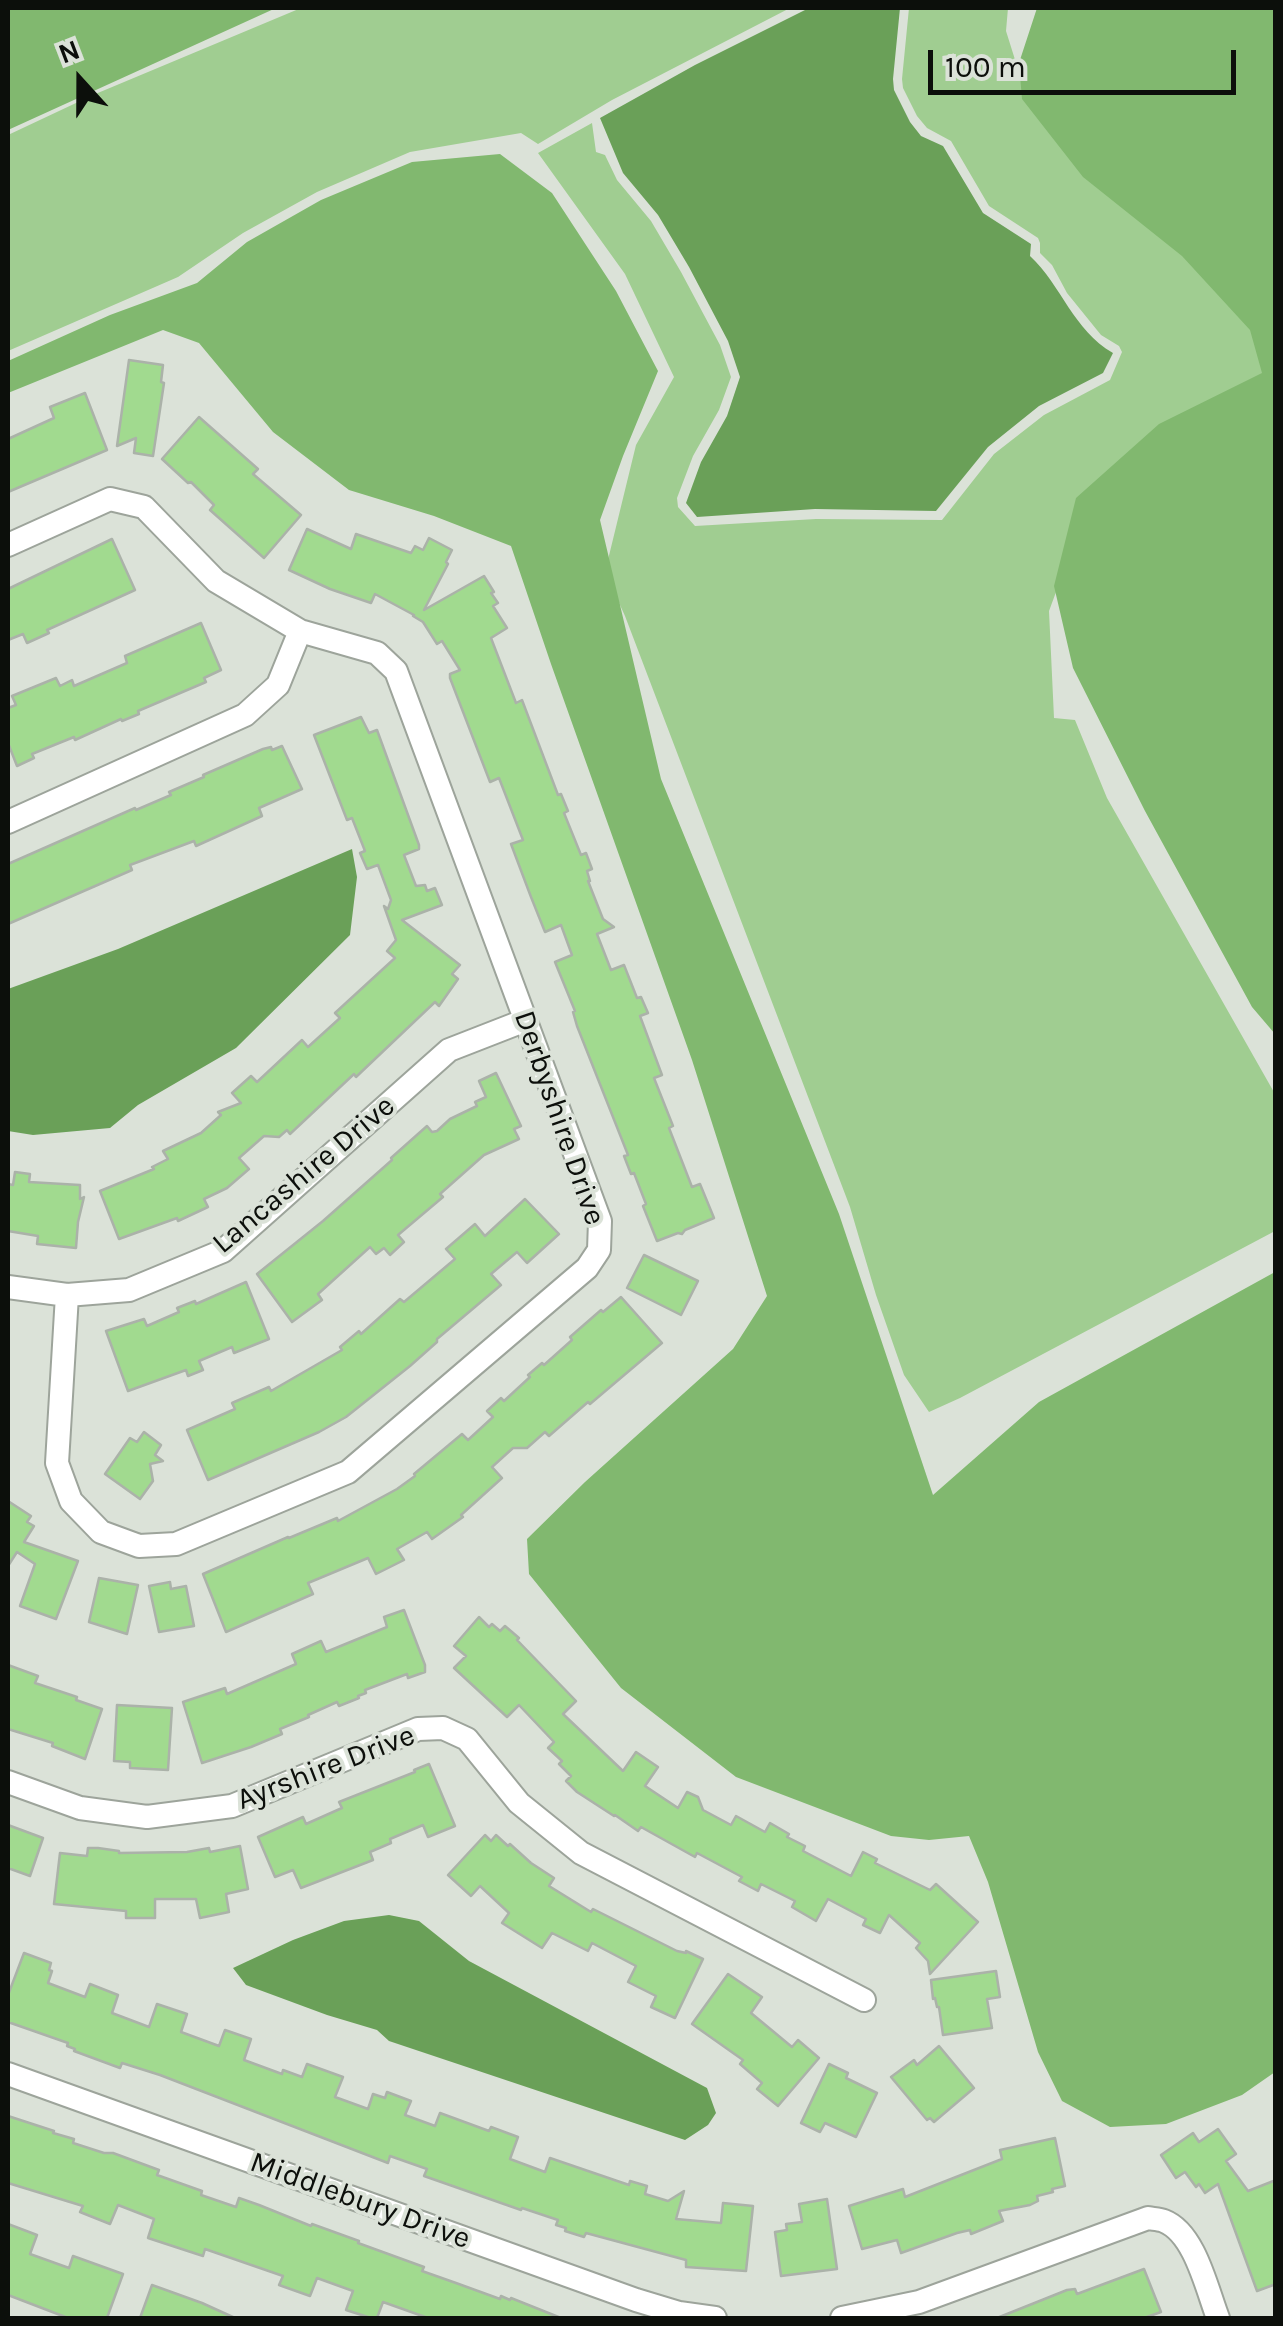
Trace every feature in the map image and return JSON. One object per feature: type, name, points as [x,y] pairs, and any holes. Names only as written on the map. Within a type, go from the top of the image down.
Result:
[{"type":"street","name":"Derbyshire Drive","points":[[8,545],[110,499],[144,507],[216,581],[300,631],[377,653],[396,671],[600,1221],[600,1250],[587,1268],[348,1472],[176,1544],[138,1546],[101,1532],[71,1501],[57,1463],[67,1295]]},
{"type":"street","points":[[8,822],[244,716],[278,685],[300,631]]},
{"type":"street","name":"Lancashire Drive","points":[[8,1287],[67,1295],[129,1290],[223,1251],[449,1050],[526,1020]]},
{"type":"street","name":"Ayrshire Drive","points":[[8,1782],[80,1808],[147,1818],[232,1806],[418,1729],[444,1728],[467,1738],[520,1803],[581,1853],[864,2000]]},
{"type":"street","name":"Middlebury Drive","points":[[8,2074],[636,2300],[679,2313],[715,2318]]},
{"type":"street","points":[[842,2318],[919,2302],[1148,2218],[1164,2221],[1181,2232],[1218,2318]]},
{"type":"shaded area","points":[[8,8],[276,8],[8,130]]},
{"type":"shaded area","points":[[301,8],[790,8],[612,100],[538,144],[521,133],[410,152],[317,192],[243,233],[178,277],[8,351],[8,135]]},
{"type":"shaded area","points":[[809,8],[900,8],[893,79],[894,90],[910,122],[921,136],[943,146],[983,213],[1031,244],[1030,256],[1078,320],[1113,353],[1103,373],[1039,406],[988,447],[936,511],[815,509],[697,517],[686,503],[701,462],[727,416],[740,377],[728,341],[689,267],[658,215],[623,173],[600,118]]},
{"type":"shaded area","points":[[909,8],[1008,8],[1006,31],[1028,101],[1219,287],[1254,330],[1267,364],[1259,430],[1069,557],[1049,611],[1054,718],[1075,720],[1107,798],[1275,1094],[1275,1231],[929,1412],[904,1375],[850,1207],[605,572],[636,445],[674,377],[625,274],[538,153],[592,123],[596,152],[605,155],[617,180],[651,221],[720,345],[731,377],[677,498],[678,507],[695,526],[816,519],[942,520],[994,454],[1044,415],[1110,380],[1122,352],[1101,335],[1067,293],[1052,265],[1040,253],[1038,238],[989,206],[951,141],[927,128],[917,116],[902,79]]},
{"type":"shaded area","points":[[1037,8],[1275,8],[1275,1034],[1252,1007],[1145,811],[1073,668],[1054,586],[1076,498],[1159,424],[1262,373],[1250,330],[1182,256],[1083,177],[1022,99],[1019,63]]},
{"type":"shaded area","points":[[500,154],[552,193],[616,291],[658,371],[600,520],[661,779],[839,1214],[933,1495],[1039,1402],[1275,1272],[1275,2072],[1242,2095],[1166,2124],[1110,2127],[1062,2101],[1038,2052],[988,1882],[969,1836],[929,1840],[891,1836],[736,1777],[621,1688],[529,1574],[527,1539],[733,1349],[767,1296],[692,1060],[511,546],[434,516],[349,490],[273,432],[199,343],[163,330],[8,393],[8,361],[110,315],[197,283],[247,242],[321,200],[412,162]]},
{"type":"shaded area","points":[[352,849],[357,877],[350,935],[236,1048],[138,1105],[110,1128],[33,1135],[8,1131],[8,989],[118,949]]},
{"type":"shaded area","points":[[389,1915],[419,1921],[469,1961],[707,2088],[716,2113],[708,2125],[685,2140],[389,2041],[377,2030],[246,1985],[233,1968],[344,1921]]},
{"type":"building","points":[[129,360],[163,365],[153,456],[134,453],[136,438],[117,446]]},
{"type":"building","points":[[85,393],[107,450],[8,492],[8,439],[54,418],[50,407]]},
{"type":"building","points":[[199,417],[258,469],[253,474],[301,515],[264,558],[210,510],[214,505],[191,482],[162,459]]},
{"type":"building","points":[[307,529],[351,549],[356,534],[411,553],[415,546],[423,550],[429,538],[452,550],[424,610],[484,576],[494,592],[491,593],[498,603],[493,606],[507,628],[491,638],[516,703],[522,700],[558,795],[561,794],[568,811],[564,813],[581,855],[586,853],[592,869],[587,871],[588,881],[603,919],[614,927],[597,934],[611,970],[624,965],[637,998],[641,997],[648,1013],[640,1016],[662,1075],[654,1078],[673,1126],[669,1128],[692,1187],[700,1184],[714,1218],[657,1241],[555,962],[572,955],[561,925],[545,932],[531,897],[511,844],[523,840],[499,778],[490,782],[450,678],[450,674],[460,670],[442,641],[437,644],[414,615],[375,594],[371,603],[289,570]]},
{"type":"building","points":[[112,539],[135,590],[27,643],[23,634],[8,640],[8,589]]},
{"type":"building","points":[[201,623],[221,670],[204,678],[206,682],[138,711],[139,714],[32,754],[34,758],[17,766],[8,743],[8,708],[16,705],[12,696],[56,678],[60,686],[72,680],[74,686],[127,663],[125,656]]},
{"type":"building","points":[[361,717],[369,733],[377,730],[419,845],[419,849],[404,855],[416,886],[425,885],[427,891],[435,888],[442,905],[402,920],[460,965],[452,974],[458,979],[439,1006],[435,1002],[290,1134],[287,1130],[279,1137],[264,1136],[239,1158],[249,1169],[227,1188],[204,1199],[208,1207],[178,1221],[177,1218],[119,1239],[100,1191],[154,1169],[168,1159],[163,1151],[201,1133],[221,1115],[218,1112],[241,1103],[232,1093],[251,1076],[257,1082],[302,1040],[308,1047],[340,1018],[335,1013],[395,958],[387,951],[396,940],[384,906],[388,909],[391,900],[378,865],[367,869],[360,853],[365,851],[352,818],[347,820],[314,735]]},
{"type":"building","points":[[282,746],[302,789],[259,808],[262,816],[196,846],[194,841],[130,865],[132,870],[8,924],[8,864],[171,795],[169,792],[263,749]]},
{"type":"building","points":[[496,1073],[521,1126],[514,1129],[519,1139],[484,1155],[398,1235],[404,1242],[390,1255],[384,1248],[376,1254],[370,1247],[318,1294],[322,1300],[292,1322],[257,1274],[323,1221],[427,1126],[432,1132],[437,1131],[450,1119],[477,1106],[475,1102],[486,1097],[479,1081]]},
{"type":"building","points":[[15,1172],[30,1174],[29,1182],[80,1185],[80,1199],[84,1197],[76,1248],[37,1244],[38,1236],[8,1231],[8,1184],[13,1185]]},
{"type":"building","points":[[525,1199],[559,1234],[527,1263],[517,1252],[491,1274],[501,1285],[346,1417],[208,1480],[187,1430],[235,1409],[232,1403],[269,1387],[271,1391],[342,1350],[340,1347],[359,1331],[361,1334],[400,1299],[404,1302],[455,1259],[446,1249],[475,1224],[485,1236]]},
{"type":"building","points":[[644,1255],[698,1281],[681,1315],[627,1288]]},
{"type":"building","points":[[246,1282],[269,1339],[234,1353],[232,1347],[199,1361],[203,1370],[188,1376],[186,1370],[128,1391],[106,1331],[144,1319],[147,1326],[179,1312],[177,1308]]},
{"type":"building","points":[[621,1297],[662,1343],[549,1436],[545,1432],[527,1448],[513,1448],[492,1467],[502,1478],[463,1517],[432,1539],[427,1532],[397,1549],[404,1560],[376,1574],[368,1558],[308,1583],[313,1594],[226,1632],[203,1574],[288,1537],[337,1518],[338,1521],[397,1489],[462,1434],[468,1440],[493,1417],[487,1411],[501,1398],[504,1401],[528,1375],[572,1340],[570,1337]]},
{"type":"building","points":[[144,1432],[161,1445],[155,1455],[163,1461],[150,1464],[153,1481],[140,1499],[105,1474],[130,1438],[137,1442]]},
{"type":"building","points":[[8,1501],[31,1516],[27,1522],[34,1526],[24,1542],[78,1561],[56,1619],[20,1606],[35,1564],[17,1552],[8,1566]]},
{"type":"building","points":[[99,1578],[138,1585],[127,1634],[89,1622]]},
{"type":"building","points":[[170,1582],[171,1589],[186,1586],[194,1626],[159,1632],[149,1586]]},
{"type":"building","points":[[404,1610],[425,1672],[408,1678],[407,1674],[365,1690],[359,1698],[339,1706],[337,1702],[280,1729],[282,1734],[202,1763],[183,1702],[225,1688],[227,1694],[296,1664],[292,1654],[321,1641],[326,1652],[387,1627],[384,1617]]},
{"type":"building","points":[[479,1617],[489,1627],[492,1624],[500,1631],[505,1626],[519,1638],[576,1701],[563,1714],[623,1771],[636,1752],[658,1767],[645,1786],[678,1808],[687,1792],[698,1797],[703,1810],[731,1825],[736,1816],[765,1832],[770,1823],[805,1846],[803,1851],[851,1876],[863,1852],[877,1859],[875,1863],[930,1890],[936,1884],[978,1922],[930,1974],[928,1961],[916,1948],[920,1943],[889,1915],[880,1933],[863,1925],[866,1919],[828,1899],[816,1921],[792,1907],[795,1901],[761,1884],[758,1891],[739,1881],[742,1877],[697,1853],[695,1857],[641,1827],[638,1831],[566,1781],[571,1776],[548,1748],[554,1742],[519,1705],[507,1717],[454,1668],[466,1656],[454,1646]]},
{"type":"building","points":[[8,1665],[38,1676],[35,1683],[102,1709],[85,1759],[52,1746],[53,1743],[8,1729]]},
{"type":"building","points":[[117,1705],[172,1708],[168,1770],[130,1768],[130,1762],[114,1761]]},
{"type":"building","points":[[429,1764],[455,1826],[428,1837],[423,1825],[370,1852],[373,1860],[301,1888],[293,1870],[275,1877],[258,1837],[303,1817],[306,1824],[342,1808],[339,1802]]},
{"type":"building","points":[[8,1825],[43,1838],[30,1876],[8,1868]]},
{"type":"building","points":[[485,1835],[491,1841],[496,1835],[510,1844],[554,1878],[549,1886],[591,1912],[593,1909],[677,1951],[703,1959],[675,2018],[651,2007],[656,1996],[628,1982],[636,1966],[592,1943],[588,1951],[552,1933],[542,1948],[502,1923],[509,1913],[480,1886],[471,1896],[448,1875]]},
{"type":"building","points":[[240,1846],[248,1889],[226,1894],[229,1912],[200,1918],[196,1899],[155,1899],[155,1918],[126,1918],[126,1911],[54,1904],[60,1853],[87,1856],[88,1848],[119,1853],[209,1848],[210,1852]]},
{"type":"building","points":[[24,1953],[51,1963],[48,1983],[85,1997],[90,1984],[118,1995],[112,2013],[149,2027],[157,2004],[187,2014],[181,2032],[219,2046],[225,2030],[251,2039],[244,2060],[282,2074],[283,2070],[302,2077],[307,2064],[343,2077],[335,2097],[368,2109],[373,2094],[385,2098],[387,2092],[411,2101],[405,2115],[435,2126],[440,2113],[518,2137],[510,2159],[545,2172],[550,2158],[629,2185],[630,2181],[647,2186],[645,2194],[668,2201],[684,2191],[676,2219],[721,2223],[723,2203],[753,2206],[746,2271],[686,2267],[686,2260],[565,2231],[566,2228],[556,2225],[558,2220],[424,2176],[427,2169],[390,2156],[388,2163],[160,2075],[122,2063],[120,2068],[74,2051],[68,2043],[8,2022],[8,1995]]},
{"type":"building","points":[[996,1971],[1000,1997],[987,1999],[992,2028],[943,2035],[931,1980]]},
{"type":"building","points":[[728,1974],[762,1997],[751,2013],[792,2047],[798,2040],[819,2058],[778,2106],[757,2089],[762,2083],[740,2064],[743,2060],[692,2024]]},
{"type":"building","points":[[939,2046],[974,2088],[934,2122],[927,2120],[891,2077],[914,2060],[917,2065]]},
{"type":"building","points":[[829,2064],[848,2073],[846,2078],[877,2093],[856,2137],[825,2123],[820,2132],[801,2123]]},
{"type":"building","points":[[8,2116],[74,2139],[73,2143],[159,2170],[157,2175],[202,2191],[201,2195],[236,2207],[239,2198],[359,2241],[424,2267],[422,2271],[561,2318],[428,2318],[383,2302],[377,2318],[371,2318],[346,2310],[353,2291],[317,2278],[310,2296],[279,2285],[283,2276],[205,2249],[203,2256],[148,2238],[154,2219],[118,2205],[110,2224],[80,2212],[83,2206],[8,2183]]},
{"type":"building","points":[[1218,2129],[1236,2154],[1226,2161],[1248,2191],[1276,2180],[1276,2284],[1257,2291],[1218,2184],[1205,2193],[1185,2172],[1176,2178],[1161,2155],[1193,2133],[1199,2142]]},
{"type":"building","points":[[1055,2138],[1065,2186],[1037,2196],[1038,2201],[1030,2205],[999,2211],[1003,2221],[971,2234],[970,2230],[957,2233],[901,2253],[897,2240],[862,2249],[849,2206],[903,2189],[905,2197],[1002,2159],[1000,2150]]},
{"type":"building","points":[[827,2199],[837,2269],[781,2276],[775,2232],[787,2230],[786,2224],[802,2222],[799,2204]]},
{"type":"building","points":[[8,2224],[37,2235],[30,2254],[69,2268],[73,2256],[123,2274],[107,2318],[68,2318],[8,2295]]},
{"type":"building","points":[[1144,2269],[1161,2312],[1144,2318],[997,2318],[1067,2290],[1075,2289],[1077,2294]]},
{"type":"building","points":[[152,2285],[202,2303],[235,2318],[140,2318]]}]
